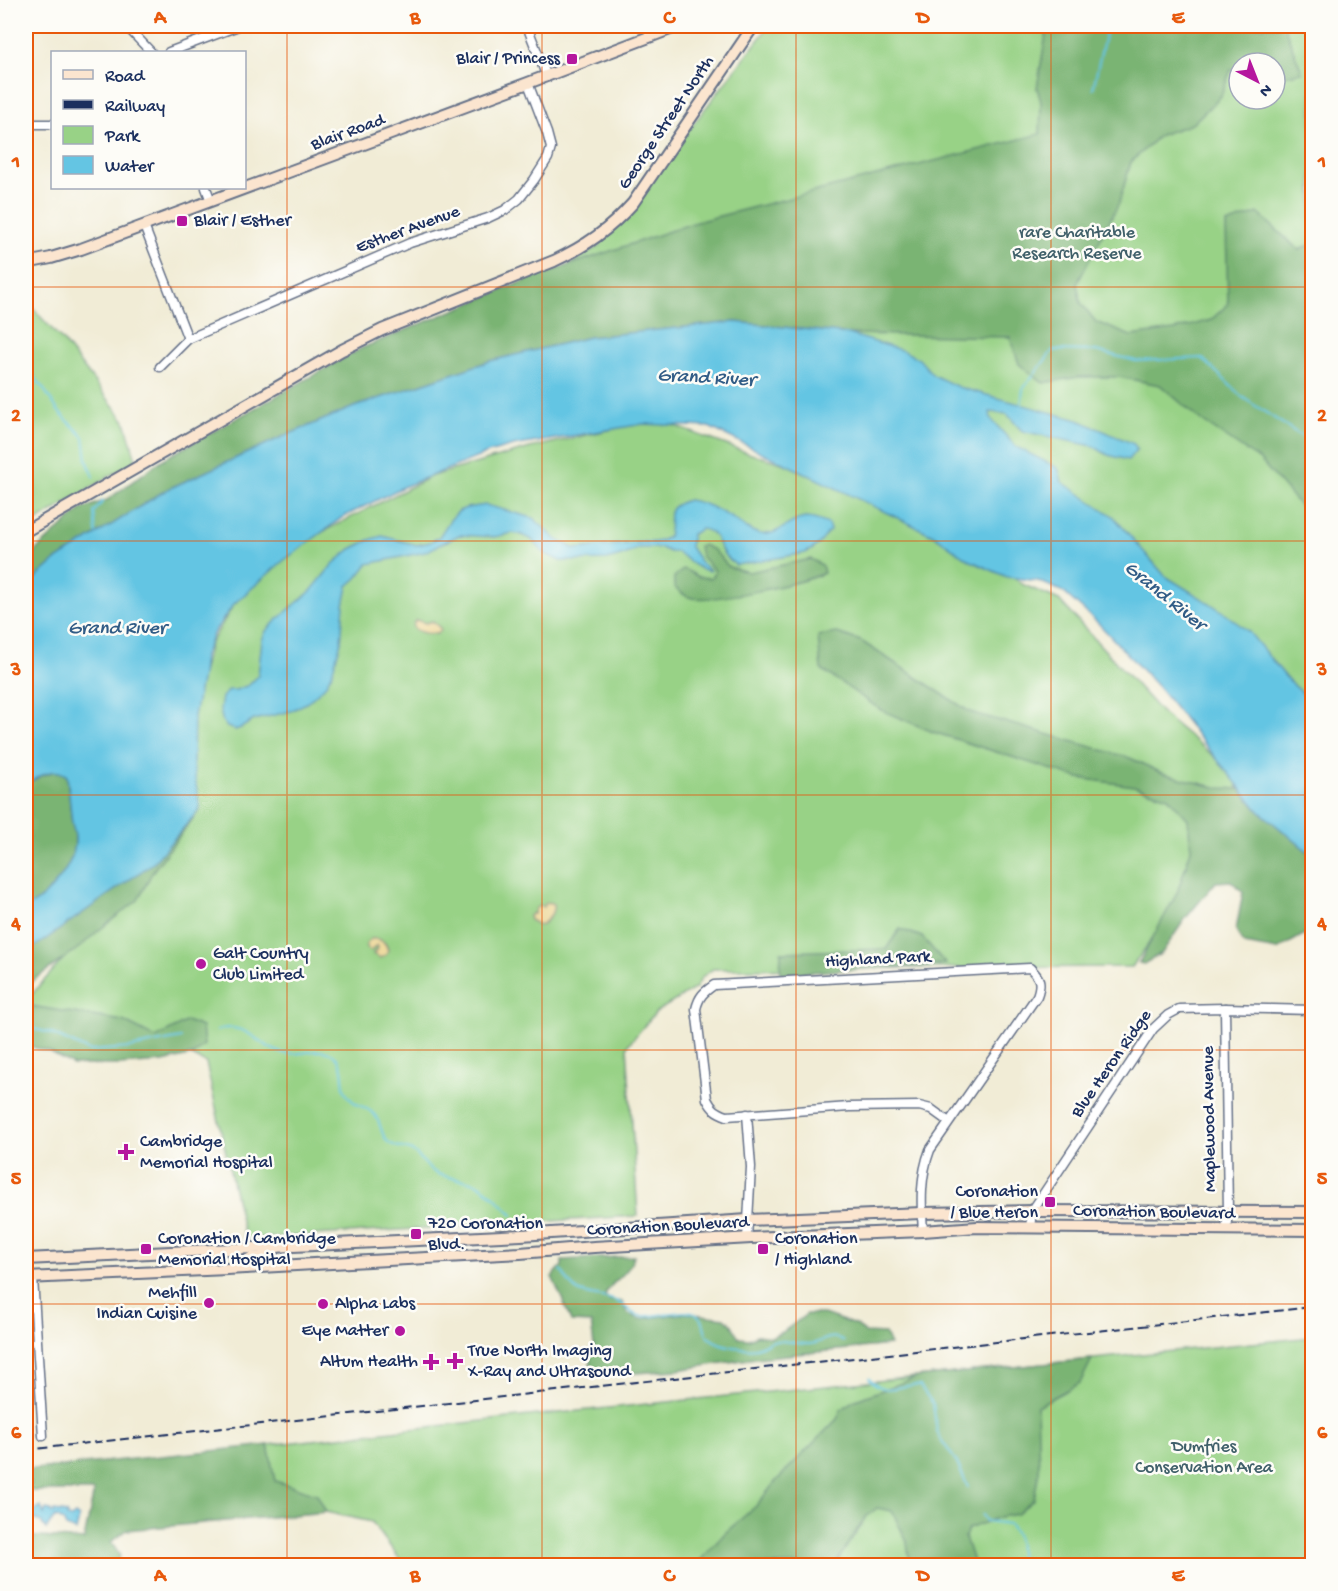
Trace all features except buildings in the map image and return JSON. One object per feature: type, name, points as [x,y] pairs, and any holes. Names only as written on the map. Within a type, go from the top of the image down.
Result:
[{"type":"main road","name":"Blair Road","points":[[246,188],[678,26]]},
{"type":"main road","name":"George Street North","points":[[26,531],[342,350],[382,330],[579,249],[606,229],[633,203],[751,27]]},
{"type":"main road","name":"Blair Road","points":[[26,262],[68,253],[243,189]]},
{"type":"main road","points":[[1155,1212],[1156,1229]]},
{"type":"main road","name":"Coronation Boulevard","points":[[26,1259],[748,1220],[922,1213],[1312,1212]]},
{"type":"main road","name":"Coronation Boulevard","points":[[29,1278],[977,1227],[1312,1230]]},
{"type":"main road","points":[[593,1230],[594,1247]]},
{"type":"main road","points":[[246,1268],[248,1260],[261,1257],[277,1247]]},
{"type":"street","points":[[120,26],[131,31],[150,51]]},
{"type":"street","points":[[172,51],[238,26]]},
{"type":"street","points":[[527,26],[547,76]]},
{"type":"street","name":"Esther Avenue","points":[[160,367],[188,339],[410,243],[488,218],[505,210],[519,199],[548,158],[550,148],[547,133],[528,83]]},
{"type":"street","points":[[26,124],[51,124]]},
{"type":"street","points":[[206,189],[211,201]]},
{"type":"street","points":[[144,226],[188,339]]},
{"type":"street","name":"Highland Park","points":[[923,1231],[921,1180],[930,1149],[949,1122],[1037,996],[1040,979],[1030,968],[714,985],[703,992],[698,1000],[696,1009],[706,1099],[712,1109],[718,1113],[726,1116],[849,1107],[919,1106],[931,1109],[949,1122]]},
{"type":"street","name":"Maplewood Avenue","points":[[1225,1008],[1228,1212],[1226,1230]]},
{"type":"street","name":"Blue Heron Ridge","points":[[1030,1228],[1032,1211],[1153,1029],[1167,1015],[1179,1009],[1312,1010]]},
{"type":"street","points":[[747,1114],[751,1167],[747,1239]]},
{"type":"street","points":[[29,1278],[44,1436]]},
{"type":"green space","name":"rare Charitable Research Reserve","points":[[769,26],[1312,26],[1312,701],[1289,681],[1265,652],[1187,590],[1165,576],[1152,561],[589,259],[565,267],[599,246]]},
{"type":"green space","points":[[1044,26],[1284,26],[1302,72],[1287,75],[1287,51],[1227,51],[1227,80],[1221,96],[1192,124],[1160,135],[1131,162],[1119,203],[1077,284],[1081,303],[1096,322],[1131,336],[1174,330],[1211,320],[1228,304],[1226,224],[1258,213],[1299,250],[1312,244],[1312,517],[1260,460],[1202,421],[1160,385],[1119,377],[1079,377],[1043,383],[1019,364],[1010,337],[849,334],[735,322],[590,337],[490,361],[354,407],[166,490],[55,561],[26,586],[26,559],[82,509],[107,500],[162,460],[362,348],[534,277],[696,222],[1040,134],[1041,102],[1037,88],[1046,34]]},
{"type":"green space","points":[[26,301],[63,341],[125,421],[136,460],[29,526],[26,517]]},
{"type":"green space","points":[[656,419],[748,453],[897,497],[1024,585],[1059,600],[1163,714],[1234,773],[1244,810],[1132,967],[713,969],[702,977],[696,988],[656,1012],[627,1046],[638,1216],[245,1239],[206,1063],[156,1038],[26,1007],[26,1001],[78,942],[187,727],[210,644],[234,604],[287,550],[432,476],[530,448]]},
{"type":"green space","points":[[703,545],[714,550],[729,567],[749,572],[811,559],[822,565],[824,573],[797,582],[735,595],[716,598],[689,597],[674,587],[674,577],[684,569],[699,577],[712,578],[715,571],[701,556],[699,547]]},
{"type":"green space","points":[[837,633],[861,641],[970,712],[1130,758],[1162,773],[1218,788],[1240,789],[1259,811],[1312,855],[1312,930],[1277,950],[1244,944],[1236,930],[1243,892],[1231,881],[1216,882],[1185,919],[1162,953],[1144,964],[1139,963],[1177,893],[1191,850],[1188,819],[1168,797],[1134,786],[1078,778],[933,732],[881,710],[821,669],[818,636]]},
{"type":"green space","points":[[54,771],[67,776],[75,835],[74,847],[60,878],[43,896],[26,908],[26,784]]},
{"type":"green space","points":[[200,809],[153,871],[138,900],[80,947],[31,982],[31,1006],[123,1021],[156,1038],[187,1021],[202,1027],[204,1045],[193,1055],[163,1062],[73,1065],[49,1052],[26,1045],[26,953],[153,863]]},
{"type":"green space","points":[[900,929],[922,937],[946,964],[780,974],[781,952],[886,949]]},
{"type":"green space","points":[[634,1256],[628,1269],[605,1295],[609,1300],[622,1302],[628,1314],[640,1319],[686,1313],[725,1318],[739,1338],[749,1339],[757,1335],[771,1337],[784,1331],[807,1314],[824,1314],[858,1326],[865,1333],[885,1334],[890,1345],[756,1358],[677,1370],[596,1376],[591,1369],[589,1352],[594,1346],[591,1323],[571,1322],[552,1277],[562,1266],[562,1260]]},
{"type":"green space","name":"Dumfries Conservation Area","points":[[1312,1337],[1312,1565],[404,1565],[372,1522],[326,1512],[316,1494],[274,1481],[268,1445],[509,1418]]},
{"type":"green space","points":[[1092,1359],[1080,1383],[1037,1406],[1039,1471],[1034,1499],[1017,1514],[1000,1517],[968,1529],[965,1537],[974,1565],[910,1565],[907,1542],[892,1511],[877,1508],[865,1518],[835,1565],[696,1565],[726,1532],[756,1506],[776,1481],[837,1419],[841,1410],[853,1401],[917,1377]]},
{"type":"green space","points":[[268,1445],[275,1481],[317,1494],[326,1512],[127,1530],[111,1542],[120,1556],[116,1565],[26,1565],[26,1536],[84,1540],[94,1491],[26,1491],[26,1470]]},
{"type":"sand","points":[[416,620],[426,623],[432,621],[441,631],[430,634],[418,631],[413,627]]},
{"type":"sand","points":[[549,902],[553,904],[553,907],[552,914],[547,920],[539,925],[530,920],[529,916],[534,914],[535,909],[539,906],[544,907]]},
{"type":"sand","points":[[371,939],[384,942],[388,950],[386,955],[380,958],[373,954],[378,948],[377,945],[371,951],[368,950],[366,943]]},
{"type":"water","name":"Grand River","points":[[735,322],[849,334],[904,351],[919,359],[933,375],[958,387],[1078,420],[1134,444],[1137,449],[1128,460],[1108,455],[1093,446],[1022,431],[1007,414],[990,412],[991,419],[1016,447],[1058,468],[1062,482],[1113,516],[1165,576],[1219,609],[1249,632],[1289,681],[1312,701],[1312,855],[1259,811],[1159,688],[1098,623],[1062,591],[1038,581],[1007,577],[969,560],[933,535],[709,427],[643,424],[513,446],[488,453],[403,487],[343,517],[283,561],[234,604],[214,632],[204,656],[194,716],[193,765],[200,809],[153,863],[26,953],[26,908],[35,903],[60,879],[71,858],[75,837],[67,776],[51,772],[26,784],[26,586],[55,561],[166,490],[354,407],[490,361],[590,337]]},
{"type":"water","points":[[688,500],[711,507],[749,530],[761,534],[779,530],[805,518],[828,524],[830,530],[819,544],[805,553],[736,565],[724,554],[713,535],[701,529],[692,534],[690,547],[701,563],[711,571],[694,565],[677,552],[661,548],[639,548],[607,560],[560,561],[544,553],[531,539],[519,534],[494,537],[459,535],[425,552],[368,564],[348,586],[341,642],[332,673],[325,686],[308,702],[291,711],[254,720],[235,730],[227,727],[223,722],[220,710],[222,697],[229,690],[249,685],[258,676],[262,640],[266,631],[311,591],[333,564],[351,549],[369,540],[382,536],[417,545],[430,542],[439,537],[459,511],[486,505],[533,518],[557,540],[575,549],[654,542],[668,537],[671,510],[679,503]]},
{"type":"water","points":[[41,1507],[44,1514],[46,1509],[51,1510],[52,1513],[54,1511],[67,1513],[67,1517],[71,1518],[75,1515],[79,1518],[76,1531],[66,1527],[63,1521],[55,1517],[46,1529],[41,1522],[31,1518],[31,1514]]},
{"type":"waterway","points":[[1093,89],[1107,26]]},
{"type":"waterway","points":[[1021,404],[1023,389],[1053,350],[1096,351],[1136,361],[1202,358],[1242,397],[1312,441]]},
{"type":"waterway","points":[[26,368],[41,385],[59,412],[84,437],[87,460],[94,477]]},
{"type":"waterway","points":[[96,533],[94,512],[103,501]]},
{"type":"waterway","points":[[26,1027],[50,1033],[89,1051],[130,1048],[181,1038]]},
{"type":"waterway","points":[[217,1030],[228,1028],[245,1031],[273,1050],[282,1053],[321,1051],[332,1054],[341,1066],[348,1096],[376,1116],[387,1141],[412,1151],[436,1173],[480,1185],[513,1215]]},
{"type":"waterway","points":[[561,1270],[570,1284],[578,1291],[613,1300],[637,1315],[683,1312],[695,1314],[701,1318],[708,1336],[729,1346],[754,1348],[778,1341],[809,1344],[830,1338],[844,1341]]},
{"type":"waterway","points":[[869,1378],[882,1388],[888,1389],[920,1386],[933,1404],[940,1438],[956,1461],[968,1487]]},
{"type":"waterway","points":[[982,1515],[986,1521],[1009,1524],[1013,1529],[1018,1543],[1019,1566]]},
{"type":"railway","points":[[26,1450],[1312,1307]]},
{"type":"place","name":"Blair / Princess","points":[[572,59]]},
{"type":"place","name":"Blair / Esther","points":[[182,221]]},
{"type":"place","name":"Galt Country Club Limited","points":[[201,964]]},
{"type":"place","name":"Cambridge Memorial Hospital","points":[[126,1152]]},
{"type":"place","name":"Coronation / Blue Heron","points":[[1050,1202]]},
{"type":"place","name":"720 Coronation Blvd.","points":[[416,1234]]},
{"type":"place","name":"Coronation / Cambridge Memorial Hospital","points":[[146,1249]]},
{"type":"place","name":"Coronation / Highland","points":[[763,1249]]},
{"type":"place","name":"Mehfill Indian Cuisine","points":[[209,1303]]},
{"type":"place","name":"Alpha Labs","points":[[323,1304]]},
{"type":"place","name":"Eye Matter","points":[[400,1331]]},
{"type":"place","name":"True North Imaging X-Ray and Ultrasound","points":[[455,1361]]},
{"type":"place","name":"Altum Health","points":[[431,1362]]}]
